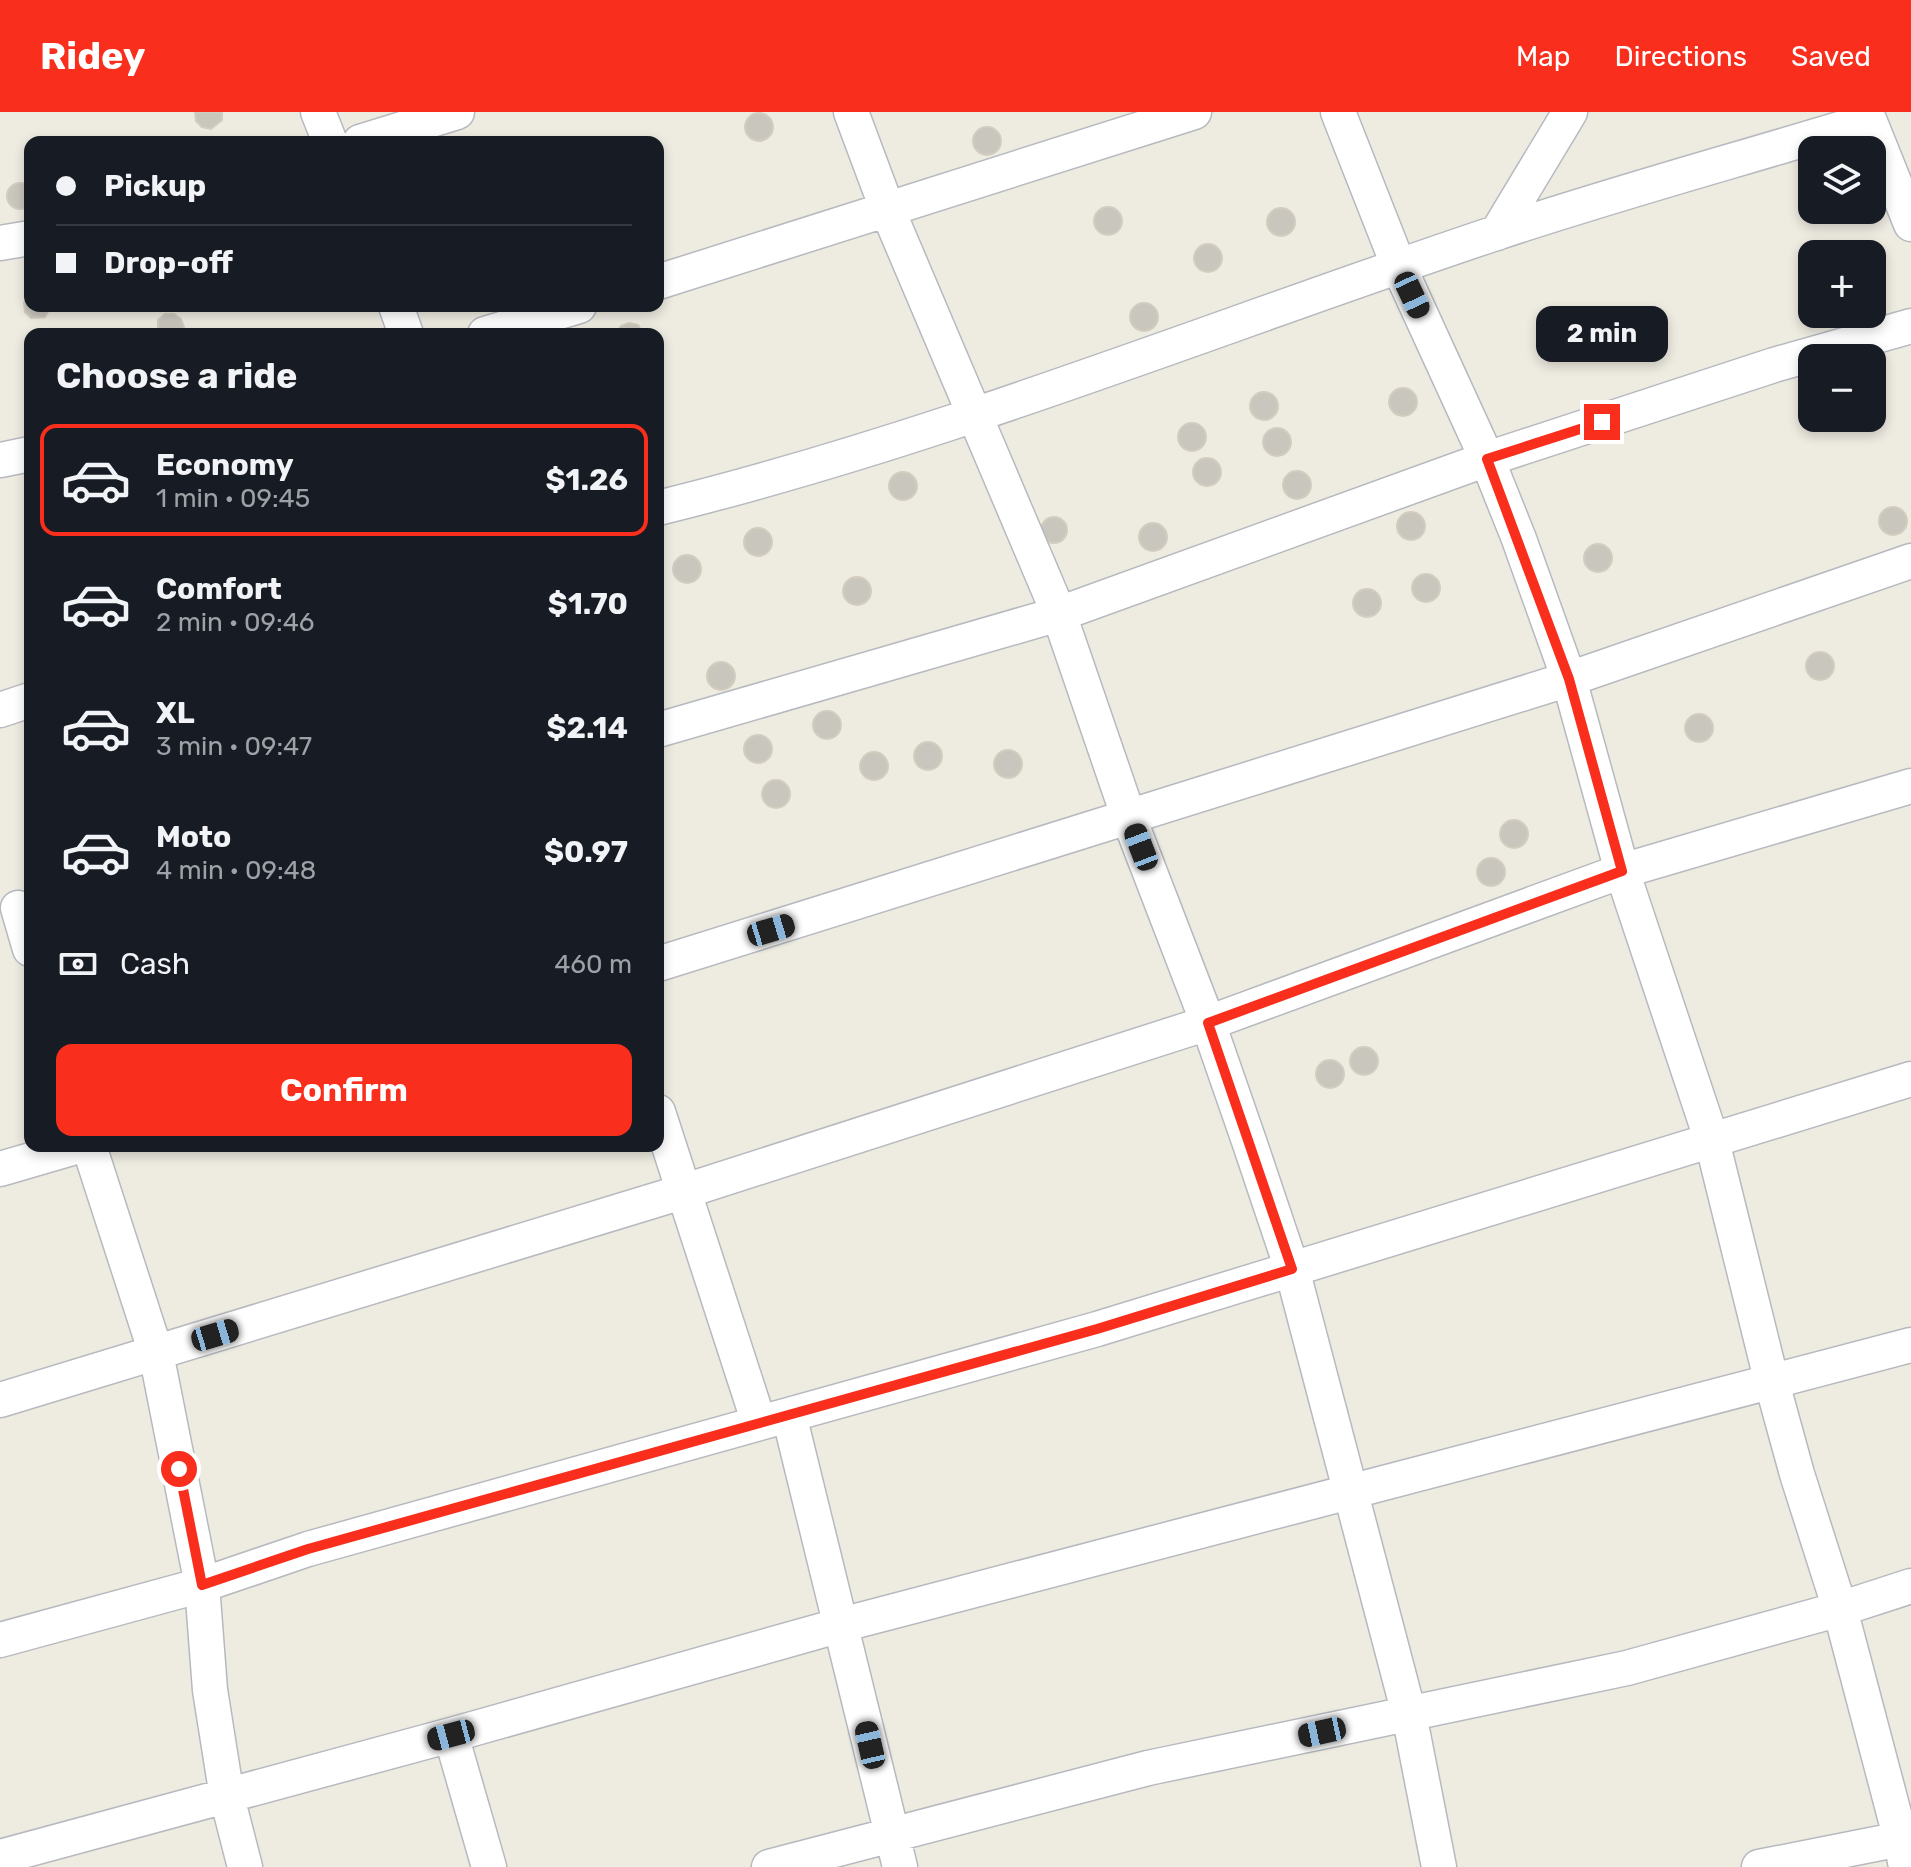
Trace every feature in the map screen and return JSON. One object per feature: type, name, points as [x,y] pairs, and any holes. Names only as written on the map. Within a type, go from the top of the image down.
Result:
[{"type":"street","points":[[318,112],[328,136]]},
{"type":"street","points":[[379,136],[457,112]]},
{"type":"street","points":[[851,112],[972,415],[1059,614],[1129,818],[1208,1023],[1292,1269],[1409,1714],[1439,1867]]},
{"type":"street","points":[[664,280],[1194,112]]},
{"type":"street","points":[[1338,112],[1399,267],[1487,459],[1569,679],[1622,871],[1712,1141],[1772,1383],[1840,1609],[1906,1848],[1759,1867]]},
{"type":"street","points":[[1497,233],[1570,112]]},
{"type":"street","points":[[664,507],[729,491],[972,415],[1497,233],[1868,116],[1911,224]]},
{"type":"street","points":[[0,243],[24,239]]},
{"type":"street","points":[[505,328],[559,312]]},
{"type":"street","points":[[664,728],[1059,614],[1487,459],[1774,365],[1911,326]]},
{"type":"street","points":[[0,460],[24,455]]},
{"type":"street","points":[[664,962],[1569,679],[1911,561]]},
{"type":"street","points":[[0,710],[24,702]]},
{"type":"street","points":[[0,1400],[682,1192],[1208,1023],[1622,871],[1911,786]]},
{"type":"street","points":[[16,909],[24,932]]},
{"type":"street","points":[[0,1640],[202,1585],[308,1549],[1097,1329],[1911,1079]]},
{"type":"street","points":[[664,1132],[682,1192],[774,1419],[841,1625],[896,1851]]},
{"type":"street","points":[[0,1169],[58,1152]]},
{"type":"street","points":[[91,1152],[156,1353],[202,1585],[210,1690],[227,1797],[245,1867]]},
{"type":"street","points":[[0,1857],[227,1797],[841,1625],[1911,1345]]},
{"type":"street","points":[[769,1867],[896,1851],[1148,1768],[1627,1668],[1840,1609],[1911,1586]]},
{"type":"street","points":[[451,1735],[489,1867]]},
{"type":"building","points":[[195,112],[222,112],[222,120],[211,129],[202,127],[196,121]]},
{"type":"building","points":[[759,113],[769,117],[773,127],[769,137],[759,141],[749,137],[745,127],[749,117]]},
{"type":"building","points":[[987,127],[997,131],[1001,141],[997,151],[987,155],[977,151],[973,141],[977,131]]},
{"type":"building","points":[[24,184],[24,208],[20,209],[11,205],[7,196],[11,187]]},
{"type":"building","points":[[1108,207],[1118,211],[1122,221],[1118,231],[1108,235],[1098,231],[1094,221],[1098,211]]},
{"type":"building","points":[[1281,208],[1291,212],[1295,222],[1291,232],[1281,236],[1271,232],[1267,222],[1271,212]]},
{"type":"building","points":[[1208,244],[1218,248],[1222,258],[1218,268],[1208,272],[1198,268],[1194,258],[1198,248]]},
{"type":"building","points":[[1144,303],[1154,307],[1158,317],[1154,327],[1144,331],[1134,327],[1130,317],[1134,307]]},
{"type":"building","points":[[25,312],[48,312],[45,317],[31,318]]},
{"type":"building","points":[[165,314],[174,314],[181,319],[184,328],[158,328],[158,320]]},
{"type":"building","points":[[629,323],[640,328],[620,328]]},
{"type":"building","points":[[1403,388],[1413,392],[1417,402],[1413,412],[1403,416],[1393,412],[1389,402],[1393,392]]},
{"type":"building","points":[[1264,392],[1274,396],[1278,406],[1274,416],[1264,420],[1254,416],[1250,406],[1254,396]]},
{"type":"building","points":[[1192,423],[1202,427],[1206,437],[1202,447],[1192,451],[1182,447],[1178,437],[1182,427]]},
{"type":"building","points":[[1277,428],[1287,432],[1291,442],[1287,452],[1277,456],[1267,452],[1263,442],[1267,432]]},
{"type":"building","points":[[1207,458],[1217,462],[1221,472],[1217,482],[1207,486],[1197,482],[1193,472],[1197,462]]},
{"type":"building","points":[[1297,471],[1307,475],[1311,485],[1307,495],[1297,499],[1287,495],[1283,485],[1287,475]]},
{"type":"building","points":[[903,472],[913,476],[917,486],[913,496],[903,500],[893,496],[889,486],[893,476]]},
{"type":"building","points":[[1893,507],[1903,511],[1907,521],[1903,531],[1893,535],[1883,531],[1879,521],[1883,511]]},
{"type":"building","points":[[1411,512],[1421,516],[1425,526],[1421,536],[1411,540],[1401,536],[1397,526],[1401,516]]},
{"type":"building","points":[[1054,517],[1063,521],[1067,530],[1063,539],[1054,543],[1045,539],[1041,530],[1045,521]]},
{"type":"building","points":[[1153,523],[1163,527],[1167,537],[1163,547],[1153,551],[1143,547],[1139,537],[1143,527]]},
{"type":"building","points":[[758,528],[768,532],[772,542],[768,552],[758,556],[748,552],[744,542],[748,532]]},
{"type":"building","points":[[1598,544],[1608,548],[1612,558],[1608,568],[1598,572],[1588,568],[1584,558],[1588,548]]},
{"type":"building","points":[[687,555],[697,559],[701,569],[697,579],[687,583],[677,579],[673,569],[677,559]]},
{"type":"building","points":[[1426,574],[1436,578],[1440,588],[1436,598],[1426,602],[1416,598],[1412,588],[1416,578]]},
{"type":"building","points":[[857,577],[867,581],[871,591],[867,601],[857,605],[847,601],[843,591],[847,581]]},
{"type":"building","points":[[1367,589],[1377,593],[1381,603],[1377,613],[1367,617],[1357,613],[1353,603],[1357,593]]},
{"type":"building","points":[[1820,652],[1830,656],[1834,666],[1830,676],[1820,680],[1810,676],[1806,666],[1810,656]]},
{"type":"building","points":[[721,662],[731,666],[735,676],[731,686],[721,690],[711,686],[707,676],[711,666]]},
{"type":"building","points":[[827,711],[837,715],[841,725],[837,735],[827,739],[817,735],[813,725],[817,715]]},
{"type":"building","points":[[1699,714],[1709,718],[1713,728],[1709,738],[1699,742],[1689,738],[1685,728],[1689,718]]},
{"type":"building","points":[[758,735],[768,739],[772,749],[768,759],[758,763],[748,759],[744,749],[748,739]]},
{"type":"building","points":[[928,742],[938,746],[942,756],[938,766],[928,770],[918,766],[914,756],[918,746]]},
{"type":"building","points":[[1008,750],[1018,754],[1022,764],[1018,774],[1008,778],[998,774],[994,764],[998,754]]},
{"type":"building","points":[[874,752],[884,756],[888,766],[884,776],[874,780],[864,776],[860,766],[864,756]]},
{"type":"building","points":[[776,780],[786,784],[790,794],[786,804],[776,808],[766,804],[762,794],[766,784]]},
{"type":"building","points":[[1514,820],[1524,824],[1528,834],[1524,844],[1514,848],[1504,844],[1500,834],[1504,824]]},
{"type":"building","points":[[1491,858],[1501,862],[1505,872],[1501,882],[1491,886],[1481,882],[1477,872],[1481,862]]},
{"type":"building","points":[[1364,1047],[1374,1051],[1378,1061],[1374,1071],[1364,1075],[1354,1071],[1350,1061],[1354,1051]]},
{"type":"building","points":[[1330,1060],[1340,1064],[1344,1074],[1340,1084],[1330,1088],[1320,1084],[1316,1074],[1320,1064]]},
{"type":"route","points":[[179,1469],[202,1585],[308,1549],[1097,1329],[1292,1269],[1208,1023],[1622,871],[1569,679],[1487,459],[1602,422]]}]
